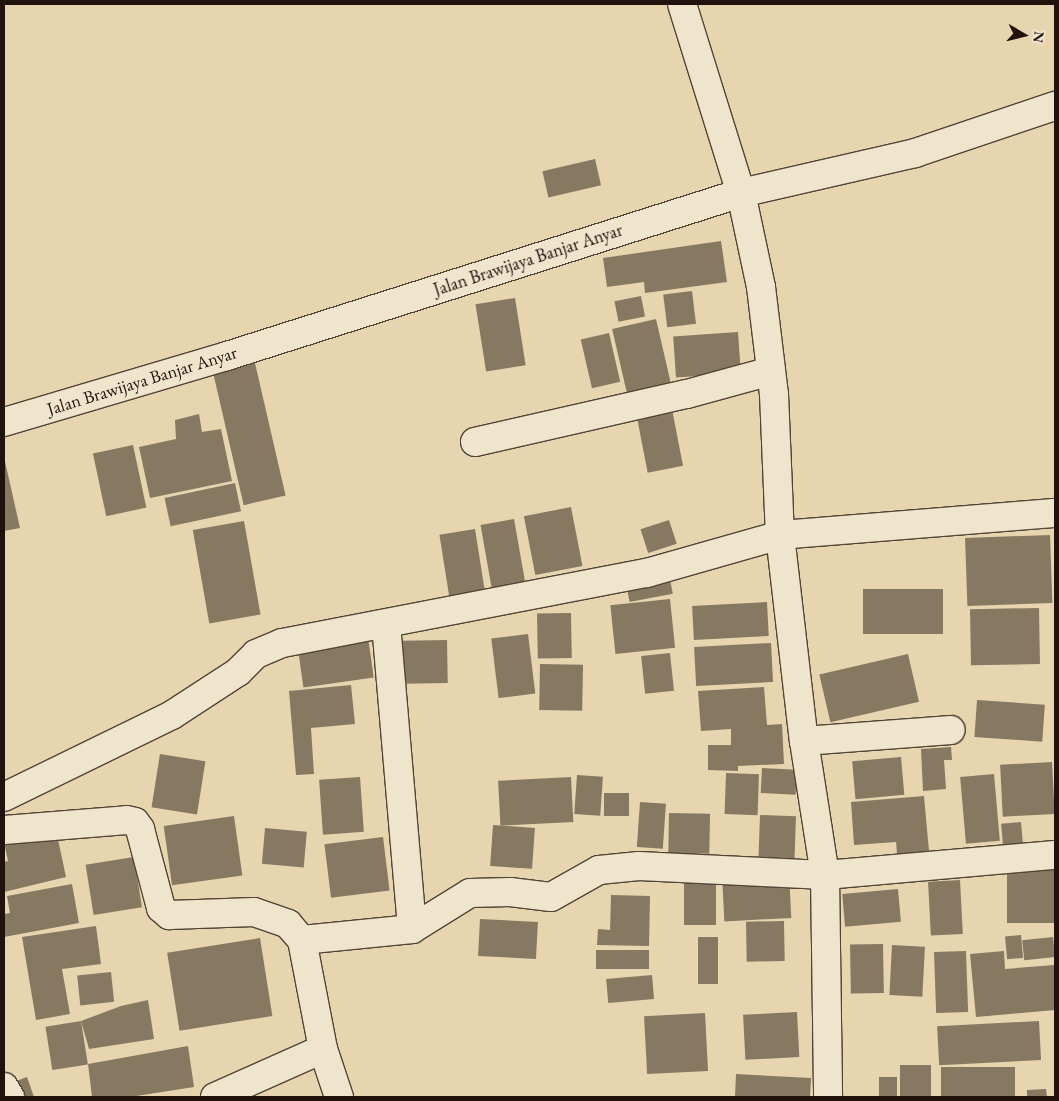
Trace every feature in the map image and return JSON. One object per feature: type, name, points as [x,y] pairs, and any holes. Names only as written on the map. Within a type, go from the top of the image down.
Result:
[{"type":"street","points":[[682,4],[741,193],[762,287],[771,371],[780,535],[804,741],[825,875],[828,1097]]},
{"type":"street","name":"Jalan Brawijaya Banjar Anyar","points":[[4,422],[227,356],[741,193],[915,153],[1055,106]]},
{"type":"street","points":[[476,442],[687,394],[771,371]]},
{"type":"street","points":[[4,797],[172,715],[238,672],[256,654],[282,643],[647,573],[780,535],[1055,513]]},
{"type":"street","points":[[386,624],[412,930]]},
{"type":"street","points":[[804,741],[951,730]]},
{"type":"street","points":[[4,830],[127,820],[135,822],[140,829],[160,908],[169,915],[254,912],[288,924],[302,940],[324,1049],[339,1097]]},
{"type":"street","points":[[302,940],[412,930],[470,893],[510,892],[551,897],[599,870],[639,866],[825,875],[1055,855]]},
{"type":"street","points":[[215,1097],[324,1049]]},
{"type":"street","points":[[4,1087],[10,1097]]},
{"type":"building","points":[[595,159],[601,185],[548,197],[542,171]]},
{"type":"building","points":[[721,241],[727,282],[645,293],[644,282],[607,287],[603,258]]},
{"type":"building","points":[[692,291],[696,324],[667,327],[663,295]]},
{"type":"building","points":[[641,296],[645,317],[619,322],[614,301]]},
{"type":"building","points":[[515,298],[526,365],[486,371],[475,304]]},
{"type":"building","points":[[656,319],[673,393],[629,403],[612,329]]},
{"type":"building","points":[[738,332],[741,373],[676,377],[673,337]]},
{"type":"building","points":[[609,333],[620,382],[592,388],[581,340]]},
{"type":"building","points":[[255,363],[286,496],[244,505],[213,373]]},
{"type":"building","points":[[671,404],[683,466],[648,473],[636,411]]},
{"type":"building","points":[[199,414],[202,432],[221,429],[232,481],[150,498],[139,447],[176,439],[175,420]]},
{"type":"building","points":[[133,445],[146,508],[106,516],[93,454]]},
{"type":"building","points":[[4,457],[20,528],[4,531]]},
{"type":"building","points":[[235,483],[241,511],[171,526],[165,498]]},
{"type":"building","points":[[571,507],[582,566],[535,575],[524,516]]},
{"type":"building","points":[[514,519],[525,582],[492,588],[481,525]]},
{"type":"building","points":[[669,520],[677,544],[648,553],[640,529]]},
{"type":"building","points":[[244,521],[260,615],[209,624],[193,530]]},
{"type":"building","points":[[475,529],[485,593],[450,599],[439,535]]},
{"type":"building","points":[[1050,535],[1052,603],[967,606],[965,538]]},
{"type":"building","points":[[669,574],[673,594],[630,602],[626,582]]},
{"type":"building","points":[[863,589],[943,589],[943,634],[863,634]]},
{"type":"building","points":[[670,599],[675,648],[615,654],[610,605]]},
{"type":"building","points":[[767,602],[769,636],[694,640],[692,606]]},
{"type":"building","points":[[1039,608],[1040,664],[971,665],[970,609]]},
{"type":"building","points":[[571,613],[572,658],[538,659],[537,614]]},
{"type":"building","points":[[528,634],[535,694],[499,698],[491,639]]},
{"type":"building","points":[[368,637],[374,678],[303,687],[298,647]]},
{"type":"building","points":[[447,640],[448,683],[402,684],[401,641]]},
{"type":"building","points":[[771,643],[773,682],[696,686],[694,647]]},
{"type":"building","points":[[670,653],[674,691],[645,694],[641,656]]},
{"type":"building","points":[[908,654],[919,702],[830,722],[819,674]]},
{"type":"building","points":[[540,664],[583,665],[582,711],[539,710]]},
{"type":"building","points":[[351,685],[355,724],[311,728],[314,774],[296,775],[289,691]]},
{"type":"building","points":[[764,687],[767,725],[782,724],[784,764],[738,766],[738,771],[708,770],[708,745],[731,745],[731,729],[701,731],[698,691]]},
{"type":"building","points":[[977,700],[1045,705],[1042,742],[974,737]]},
{"type":"building","points":[[951,747],[952,760],[944,760],[946,789],[923,791],[921,749]]},
{"type":"building","points":[[160,754],[205,761],[197,815],[152,807]]},
{"type":"building","points":[[901,757],[904,795],[855,799],[852,761]]},
{"type":"building","points":[[1052,762],[1055,814],[1003,817],[1000,765]]},
{"type":"building","points":[[762,768],[797,770],[796,795],[761,793]]},
{"type":"building","points":[[726,773],[759,774],[758,815],[725,814]]},
{"type":"building","points":[[994,774],[1000,841],[966,844],[960,777]]},
{"type":"building","points":[[577,775],[603,777],[600,816],[574,814]]},
{"type":"building","points":[[360,777],[364,832],[323,835],[319,780]]},
{"type":"building","points":[[571,777],[573,822],[500,826],[498,781]]},
{"type":"building","points":[[604,793],[629,793],[629,816],[604,816]]},
{"type":"building","points":[[924,796],[930,862],[898,865],[896,842],[854,845],[851,802]]},
{"type":"building","points":[[640,802],[666,804],[663,849],[637,847]]},
{"type":"building","points":[[669,813],[710,814],[709,854],[668,853]]},
{"type":"building","points":[[760,815],[796,816],[795,858],[759,857]]},
{"type":"building","points":[[234,816],[242,875],[172,885],[164,826]]},
{"type":"building","points":[[1021,822],[1024,854],[1004,856],[1001,824]]},
{"type":"building","points":[[493,825],[535,828],[532,869],[490,866]]},
{"type":"building","points":[[265,828],[307,832],[304,868],[262,864]]},
{"type":"building","points":[[56,830],[66,877],[4,892],[4,862],[8,861],[4,842]]},
{"type":"building","points":[[383,837],[390,891],[331,898],[324,844]]},
{"type":"building","points":[[134,857],[142,907],[94,915],[86,865]]},
{"type":"building","points":[[1007,865],[1055,865],[1055,923],[1007,923]]},
{"type":"building","points":[[789,874],[791,918],[724,921],[722,878]]},
{"type":"building","points":[[960,880],[963,934],[931,936],[928,882]]},
{"type":"building","points":[[684,881],[716,881],[716,925],[684,925]]},
{"type":"building","points":[[72,884],[79,923],[4,937],[4,914],[10,913],[7,896]]},
{"type":"building","points":[[898,889],[901,922],[845,927],[842,894]]},
{"type":"building","points":[[611,895],[650,896],[649,946],[597,945],[598,929],[610,930]]},
{"type":"building","points":[[480,919],[538,922],[536,959],[478,956]]},
{"type":"building","points":[[784,921],[785,961],[747,962],[746,922]]},
{"type":"building","points":[[96,926],[101,964],[62,969],[70,1014],[36,1020],[22,937]]},
{"type":"building","points":[[1021,935],[1023,958],[1007,959],[1005,936]]},
{"type":"building","points":[[698,937],[718,937],[718,984],[698,984]]},
{"type":"building","points":[[1053,937],[1055,957],[1024,960],[1022,940]]},
{"type":"building","points":[[260,938],[272,1016],[180,1031],[167,953]]},
{"type":"building","points":[[883,944],[884,993],[851,994],[850,945]]},
{"type":"building","points":[[892,945],[925,947],[922,997],[889,995]]},
{"type":"building","points":[[596,950],[649,950],[649,969],[596,969]]},
{"type":"building","points":[[966,951],[968,1012],[936,1013],[934,952]]},
{"type":"building","points":[[1004,951],[1005,969],[1054,965],[1055,1010],[976,1017],[970,954]]},
{"type":"building","points":[[111,972],[114,1002],[80,1005],[77,976]]},
{"type":"building","points":[[652,975],[654,999],[608,1003],[606,979]]},
{"type":"building","points":[[148,1000],[154,1039],[89,1049],[81,1021],[121,1006]]},
{"type":"building","points":[[797,1012],[799,1057],[745,1060],[743,1015]]},
{"type":"building","points":[[705,1013],[708,1071],[647,1074],[644,1016]]},
{"type":"building","points":[[81,1021],[88,1064],[52,1070],[45,1027]]},
{"type":"building","points":[[1039,1021],[1041,1060],[939,1065],[937,1026]]},
{"type":"building","points":[[188,1046],[194,1087],[130,1097],[92,1097],[88,1064]]},
{"type":"building","points":[[900,1065],[931,1065],[931,1097],[900,1097]]},
{"type":"building","points":[[941,1067],[1015,1067],[1015,1097],[941,1097]]},
{"type":"building","points":[[736,1074],[811,1078],[810,1097],[735,1097]]},
{"type":"building","points":[[27,1077],[34,1097],[16,1097],[11,1083]]},
{"type":"building","points":[[879,1077],[897,1077],[897,1097],[879,1097]]},
{"type":"building","points":[[1046,1089],[1047,1097],[1027,1097],[1027,1090]]}]
